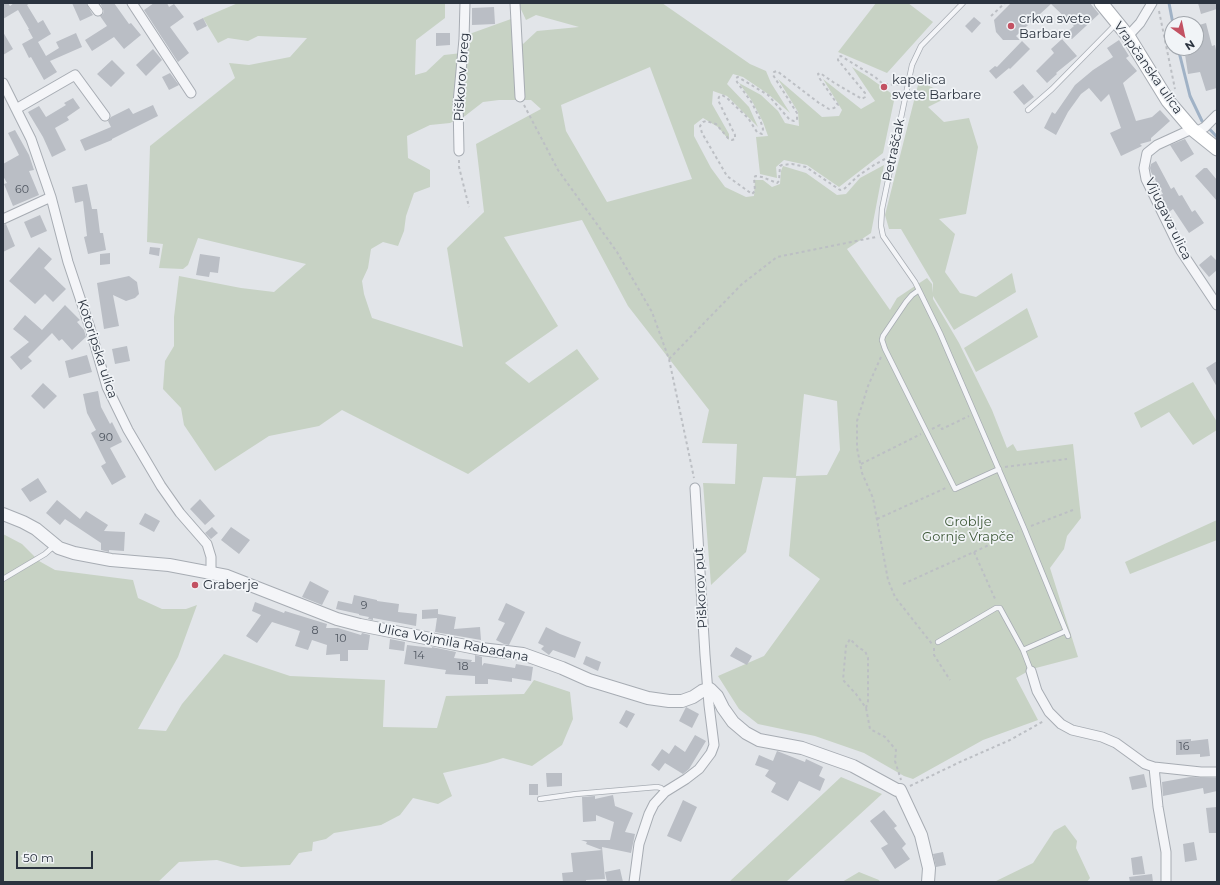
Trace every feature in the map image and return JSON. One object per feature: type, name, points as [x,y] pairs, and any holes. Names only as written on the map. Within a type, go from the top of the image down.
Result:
[{"type":"main road","name":"Vrapčanska ulica","points":[[1100,3],[1128,36],[1168,101],[1174,108],[1204,125],[1217,149]]},
{"type":"street","points":[[92,3],[98,11]]},
{"type":"street","points":[[132,3],[190,93]]},
{"type":"street","name":"Piškorov breg","points":[[459,151],[458,103],[464,39],[465,3]]},
{"type":"street","points":[[515,3],[520,97]]},
{"type":"street","points":[[1128,36],[1155,7]]},
{"type":"street","points":[[16,109],[75,74],[105,116]]},
{"type":"street","name":"Kotoripska ulica","points":[[3,83],[31,139],[51,198],[68,262],[90,328],[107,387],[128,430],[161,486],[180,513],[207,544],[211,557],[211,572]]},
{"type":"street","name":"Vijugava ulica","points":[[1204,125],[1157,145],[1146,153],[1144,168],[1146,179],[1181,251],[1217,305]]},
{"type":"street","points":[[3,219],[51,198]]},
{"type":"street","name":"Piškorov put","points":[[634,882],[639,844],[654,804],[665,792],[699,769],[711,753],[714,739],[708,689],[696,488]]},
{"type":"street","points":[[3,514],[24,522],[36,529],[55,545],[66,551],[111,560],[157,564],[211,572]]},
{"type":"street","name":"Ulica Vojmila Rabadana","points":[[211,572],[242,581],[337,619],[481,649],[523,654],[562,668],[589,680],[648,698],[682,701],[708,689]]},
{"type":"street","points":[[1031,671],[1042,702],[1052,717],[1072,730],[1102,737],[1116,743],[1145,764],[1154,767],[1201,772],[1217,772]]},
{"type":"street","points":[[708,689],[714,692],[733,722],[746,733],[759,740],[802,748],[853,766],[896,790],[901,790],[921,835],[929,868],[928,882]]},
{"type":"street","points":[[1154,767],[1158,807],[1166,852],[1166,882]]},
{"type":"lane","name":"Petraščak","points":[[963,3],[921,46],[912,65],[880,217],[883,236],[915,282],[940,333],[1024,528],[1068,636]]},
{"type":"lane","points":[[1028,110],[1052,89],[1117,23]]},
{"type":"lane","points":[[919,290],[906,302],[883,336],[882,340],[884,346],[955,489],[958,489],[998,469]]},
{"type":"lane","points":[[3,579],[45,554],[55,545]]},
{"type":"lane","points":[[938,642],[1000,608],[1023,650],[1031,671]]},
{"type":"lane","points":[[1023,650],[1066,631]]},
{"type":"lane","points":[[540,799],[576,794],[657,787],[661,788],[665,792]]},
{"type":"path","points":[[991,16],[1005,3]]},
{"type":"path","points":[[1155,7],[1175,88],[1174,108]]},
{"type":"path","points":[[893,155],[874,165],[858,176],[844,189],[840,190],[806,167],[792,164],[782,165],[780,166],[780,181],[777,183],[756,176],[754,177],[755,191],[752,194],[726,176],[700,126],[706,121],[716,124],[728,138],[732,140],[735,139],[735,135],[718,100],[718,96],[722,95],[748,118],[757,132],[762,134],[763,129],[760,119],[752,103],[737,82],[736,78],[738,77],[768,95],[790,120],[794,121],[797,120],[797,113],[773,75],[774,72],[777,71],[829,109],[838,105],[820,79],[818,74],[820,73],[862,99],[865,97],[865,93],[838,60],[838,57],[841,56],[875,77],[883,84],[908,85]]},
{"type":"path","points":[[520,97],[558,170],[618,252],[652,312],[669,360],[696,488]]},
{"type":"path","points":[[459,151],[459,166],[469,207]]},
{"type":"path","points":[[669,360],[742,284],[777,257],[883,236]]},
{"type":"path","points":[[884,346],[877,368],[868,386],[857,421],[857,448],[860,464],[872,498],[888,580],[895,596],[928,641],[934,645],[934,655],[950,680]]},
{"type":"path","points":[[860,464],[940,425],[942,429],[975,413]]},
{"type":"path","points":[[998,469],[1008,466],[1067,459]]},
{"type":"path","points":[[877,519],[952,484]]},
{"type":"path","points":[[903,584],[1024,528],[1073,510]]},
{"type":"path","points":[[974,552],[998,604],[998,608]]},
{"type":"path","points":[[866,708],[868,701],[868,658],[865,651],[859,648],[850,639],[846,646],[843,680],[866,708],[870,729],[885,737],[896,750],[896,761],[901,790],[1010,740],[1052,717]]},
{"type":"green space","name":"Groblje Gornje Vrapče","points":[[238,3],[445,3],[445,18],[416,40],[415,75],[426,72],[444,55],[462,53],[461,37],[511,19],[523,44],[537,31],[579,27],[536,15],[526,20],[519,5],[520,3],[662,3],[750,64],[766,71],[771,83],[790,113],[768,94],[743,77],[733,74],[727,84],[749,107],[758,127],[727,96],[713,91],[712,104],[729,134],[729,140],[718,127],[703,118],[694,125],[694,136],[711,168],[725,187],[746,197],[754,196],[755,180],[763,180],[772,187],[780,184],[783,166],[806,173],[837,195],[846,194],[860,178],[884,165],[871,233],[847,249],[890,310],[897,298],[927,278],[932,284],[933,293],[933,283],[901,229],[889,229],[885,215],[919,81],[950,96],[928,107],[944,122],[969,118],[978,147],[966,214],[939,219],[955,234],[945,272],[960,293],[976,297],[1012,273],[1016,292],[954,330],[933,296],[933,299],[959,343],[992,410],[1007,448],[1013,444],[1017,451],[1073,444],[1081,518],[1067,536],[1064,549],[1050,568],[1078,657],[1032,669],[1016,678],[1038,720],[983,740],[913,779],[904,776],[864,753],[815,736],[758,724],[739,709],[718,676],[764,656],[820,579],[789,556],[796,478],[763,477],[746,552],[711,585],[703,483],[735,484],[737,444],[702,443],[709,410],[628,306],[582,220],[504,237],[558,326],[505,363],[529,383],[577,349],[599,379],[468,474],[342,410],[319,426],[269,436],[215,471],[184,425],[181,408],[163,389],[165,361],[174,346],[174,317],[179,276],[241,288],[274,292],[306,264],[198,238],[188,265],[183,269],[159,268],[163,244],[147,242],[150,146],[235,78],[229,63],[249,65],[290,57],[307,38],[258,36],[248,41],[228,38],[218,43],[203,18]],"holes":[[[650,67],[692,179],[607,202],[566,131],[561,105]],[[499,100],[531,100],[541,109],[476,144],[484,212],[447,248],[463,347],[372,318],[364,294],[362,281],[368,268],[371,249],[383,242],[398,246],[404,231],[406,216],[414,193],[430,187],[430,170],[408,158],[407,136],[430,125],[450,123],[465,116],[483,102]],[[804,394],[837,401],[840,450],[827,475],[796,476]]]},
{"type":"green space","points":[[876,3],[908,3],[933,22],[887,73],[838,52]]},
{"type":"green space","points":[[852,67],[895,96],[883,153],[839,187],[807,165],[784,160],[776,167],[777,178],[760,174],[756,137],[768,136],[763,122],[752,101],[739,83],[761,95],[778,111],[785,123],[799,126],[798,112],[778,79],[822,117],[839,116],[842,110],[823,79],[861,109],[875,101]]},
{"type":"green space","points":[[1027,308],[1038,337],[976,372],[964,348]]},
{"type":"green space","points":[[1193,382],[1217,422],[1217,430],[1193,445],[1169,412],[1141,428],[1134,413]]},
{"type":"green space","points":[[1217,520],[1217,540],[1130,574],[1125,562]]},
{"type":"green space","points":[[3,534],[22,544],[39,561],[55,570],[133,580],[138,598],[162,609],[186,609],[197,605],[178,657],[138,729],[166,731],[182,704],[224,654],[290,676],[385,680],[383,727],[437,728],[446,696],[524,694],[534,680],[570,692],[573,719],[562,745],[532,766],[503,758],[443,773],[452,796],[438,804],[413,798],[400,815],[381,825],[334,833],[326,839],[313,842],[312,851],[299,853],[290,865],[241,867],[217,860],[179,862],[158,882],[3,882]]},
{"type":"green space","points":[[841,777],[882,794],[786,882],[729,882]]},
{"type":"green space","points":[[1065,825],[1077,841],[1076,848],[1090,878],[1087,882],[994,882],[1033,863],[1054,831]]},
{"type":"green space","points":[[859,872],[879,880],[880,882],[842,882]]},
{"type":"building","points":[[3,3],[8,3],[10,6],[14,3],[30,3],[27,5],[38,23],[43,20],[51,34],[38,42],[46,56],[59,48],[56,42],[76,33],[82,47],[50,61],[57,72],[44,80],[31,57],[29,58],[22,44],[33,38],[29,29],[18,10],[3,19]]},
{"type":"building","points":[[72,3],[86,3],[93,15],[80,21]]},
{"type":"building","points":[[100,3],[114,3],[129,24],[131,23],[141,35],[124,49],[114,37],[92,51],[85,40],[107,26],[100,16],[104,11]]},
{"type":"building","points":[[154,3],[167,3],[169,7],[174,4],[184,17],[170,27],[189,53],[178,62],[144,10]]},
{"type":"building","points":[[1011,3],[1090,3],[1099,14],[1072,39],[1066,33],[1074,26],[1051,4],[1016,36],[1020,40],[1003,40],[996,32],[994,20]]},
{"type":"building","points":[[1198,3],[1217,3],[1217,9],[1201,14]]},
{"type":"building","points":[[494,7],[495,24],[472,25],[472,8]]},
{"type":"building","points":[[974,17],[981,23],[972,33],[965,26]]},
{"type":"building","points":[[203,18],[207,26],[197,31],[193,23]]},
{"type":"building","points":[[1206,23],[1212,46],[1215,45],[1217,56],[1217,88],[1206,91],[1200,72],[1188,74],[1185,56],[1204,56],[1204,24]]},
{"type":"building","points":[[3,32],[13,49],[3,55]]},
{"type":"building","points":[[436,33],[450,33],[450,45],[436,46]]},
{"type":"building","points":[[1062,39],[1077,56],[1056,73],[1057,74],[1047,83],[1036,71],[1054,53],[1051,49]]},
{"type":"building","points":[[1119,40],[1129,56],[1126,58],[1137,71],[1123,83],[1136,121],[1152,117],[1160,110],[1170,121],[1151,138],[1151,141],[1140,144],[1142,146],[1121,156],[1110,133],[1121,128],[1109,94],[1101,102],[1089,88],[1081,94],[1068,112],[1056,135],[1044,128],[1052,112],[1055,114],[1075,85],[1093,70],[1113,57],[1107,48]]},
{"type":"building","points":[[1022,41],[1030,49],[1010,69],[1009,68],[996,79],[989,71],[995,66],[997,67]]},
{"type":"building","points":[[153,49],[162,60],[146,76],[136,65]]},
{"type":"building","points":[[112,60],[125,73],[111,87],[97,74]]},
{"type":"building","points":[[170,73],[179,85],[169,90],[162,77]]},
{"type":"building","points":[[1023,84],[1034,97],[1024,105],[1013,92]]},
{"type":"building","points":[[73,98],[80,108],[67,117],[69,120],[55,128],[66,150],[52,157],[43,137],[28,112],[39,106],[46,117],[66,105],[64,103]]},
{"type":"building","points":[[153,105],[158,116],[112,140],[85,151],[80,140],[111,127],[108,121],[111,117],[129,108],[133,114]]},
{"type":"building","points":[[15,130],[29,155],[34,170],[29,171],[39,195],[13,206],[4,184],[7,183],[3,176],[3,164],[19,155],[8,133]]},
{"type":"building","points":[[1185,139],[1194,154],[1181,162],[1170,145]]},
{"type":"building","points":[[1156,161],[1171,189],[1174,187],[1179,196],[1182,195],[1192,212],[1195,210],[1204,223],[1189,233],[1173,209],[1169,212],[1160,195],[1163,194],[1150,168],[1151,164]]},
{"type":"building","points":[[1204,168],[1207,168],[1217,180],[1217,201],[1195,176]]},
{"type":"building","points":[[87,184],[92,209],[97,209],[100,233],[103,233],[106,250],[88,254],[84,237],[87,236],[83,201],[75,203],[72,187]]},
{"type":"building","points":[[40,215],[47,231],[31,238],[24,222]]},
{"type":"building","points":[[6,224],[15,246],[3,252],[3,225]]},
{"type":"building","points":[[39,247],[52,259],[44,268],[66,289],[53,302],[45,294],[35,304],[9,281]]},
{"type":"building","points":[[150,247],[160,248],[159,256],[149,254]]},
{"type":"building","points":[[110,253],[110,264],[100,265],[100,254]]},
{"type":"building","points":[[200,254],[220,257],[218,273],[210,272],[209,277],[196,275]]},
{"type":"building","points":[[1211,255],[1217,261],[1217,270],[1209,277],[1199,265]]},
{"type":"building","points":[[129,276],[137,282],[139,294],[135,298],[126,301],[113,295],[119,326],[104,329],[97,283]]},
{"type":"building","points":[[65,305],[80,320],[77,322],[84,330],[86,337],[72,350],[62,339],[59,341],[52,333],[28,357],[32,361],[21,370],[10,357],[29,342],[13,329],[25,315],[42,330]]},
{"type":"building","points":[[127,346],[130,361],[115,364],[112,349]]},
{"type":"building","points":[[87,355],[92,372],[69,378],[65,361]]},
{"type":"building","points":[[1217,361],[1217,387],[1206,368]]},
{"type":"building","points":[[43,383],[57,396],[44,409],[31,396]]},
{"type":"building","points":[[98,391],[101,407],[110,424],[112,422],[122,442],[110,448],[126,477],[112,485],[101,466],[106,463],[91,433],[96,430],[87,413],[83,394]]},
{"type":"building","points":[[38,478],[47,492],[30,502],[21,489]]},
{"type":"building","points":[[200,499],[215,516],[205,525],[190,509]]},
{"type":"building","points":[[57,500],[80,519],[86,511],[108,525],[104,531],[125,532],[124,551],[109,550],[109,552],[101,550],[101,543],[65,519],[60,525],[46,513]]},
{"type":"building","points":[[145,513],[160,521],[154,532],[139,524]]},
{"type":"building","points":[[212,527],[218,533],[211,539],[205,533]]},
{"type":"building","points":[[231,527],[250,540],[239,554],[221,540]]},
{"type":"building","points":[[310,581],[329,591],[322,605],[302,597]]},
{"type":"building","points":[[354,595],[377,601],[399,604],[398,612],[417,614],[416,626],[373,618],[373,620],[368,619],[369,617],[336,609],[338,601],[352,604]]},
{"type":"building","points":[[255,602],[284,613],[285,611],[327,624],[326,628],[338,628],[361,635],[362,633],[370,635],[368,650],[348,650],[348,661],[340,661],[340,654],[326,655],[327,645],[312,640],[308,650],[295,646],[300,631],[272,622],[257,643],[246,636],[261,615],[252,611]]},
{"type":"building","points":[[506,603],[525,612],[509,645],[496,640],[505,623],[498,620]]},
{"type":"building","points":[[438,609],[438,614],[456,617],[454,629],[480,627],[481,640],[435,632],[437,618],[422,619],[422,610]]},
{"type":"building","points":[[546,627],[581,642],[575,658],[553,650],[549,655],[541,649],[544,646],[538,643]]},
{"type":"building","points":[[390,639],[405,642],[404,651],[389,649]]},
{"type":"building","points":[[407,645],[432,647],[456,652],[454,658],[472,660],[471,662],[475,662],[475,655],[482,657],[482,666],[484,663],[515,668],[516,664],[533,667],[531,681],[512,678],[512,682],[488,679],[488,684],[475,684],[475,676],[445,674],[446,670],[404,664]]},
{"type":"building","points":[[736,647],[752,656],[747,665],[730,656]]},
{"type":"building","points":[[586,656],[601,662],[598,671],[583,664]]},
{"type":"building","points":[[686,707],[699,714],[692,728],[679,721]]},
{"type":"building","points":[[626,710],[635,714],[627,728],[619,723]]},
{"type":"building","points":[[695,735],[706,741],[689,769],[683,774],[665,763],[659,771],[651,765],[662,749],[669,754],[675,745],[685,752]]},
{"type":"building","points":[[1191,739],[1191,741],[1208,739],[1210,756],[1200,757],[1200,754],[1176,755],[1176,740]]},
{"type":"building","points":[[777,751],[805,762],[806,759],[823,767],[819,776],[825,779],[820,791],[799,781],[788,801],[771,792],[776,783],[765,776],[769,770],[755,765],[759,755],[773,761]]},
{"type":"building","points":[[546,773],[562,773],[562,786],[547,787]]},
{"type":"building","points":[[1144,774],[1147,787],[1132,790],[1129,777]]},
{"type":"building","points":[[1190,777],[1217,778],[1217,791],[1204,794],[1203,788],[1163,796],[1162,782]]},
{"type":"building","points":[[529,784],[538,784],[538,795],[529,795]]},
{"type":"building","points":[[613,795],[615,806],[633,813],[625,832],[635,834],[631,853],[602,847],[605,879],[586,880],[586,882],[563,882],[562,873],[573,872],[571,853],[602,850],[586,844],[587,842],[581,840],[610,840],[614,822],[596,815],[596,821],[583,822],[582,797],[595,796],[595,799]]},
{"type":"building","points":[[683,800],[697,807],[681,842],[667,836]]},
{"type":"building","points":[[1217,807],[1217,833],[1209,833],[1206,808]]},
{"type":"building","points":[[884,810],[897,826],[894,828],[906,844],[902,848],[910,859],[895,869],[881,848],[888,844],[870,821]]},
{"type":"building","points":[[1194,842],[1197,860],[1185,862],[1183,844]]},
{"type":"building","points":[[943,852],[946,865],[936,867],[933,854]]},
{"type":"building","points":[[1142,856],[1145,874],[1133,875],[1131,858]]},
{"type":"building","points":[[620,869],[623,882],[607,882],[605,872]]},
{"type":"building","points":[[1152,874],[1153,882],[1130,882],[1129,877]]},
{"type":"waterway","points":[[1169,3],[1171,16]]},
{"type":"waterway","points":[[1180,56],[1190,96],[1202,121],[1217,137]]},
{"type":"place","name":"crkva svete Barbare","points":[[1011,26]]},
{"type":"place","name":"kapelica svete Barbare","points":[[884,87]]},
{"type":"place","name":"Graberje","points":[[195,585]]}]
